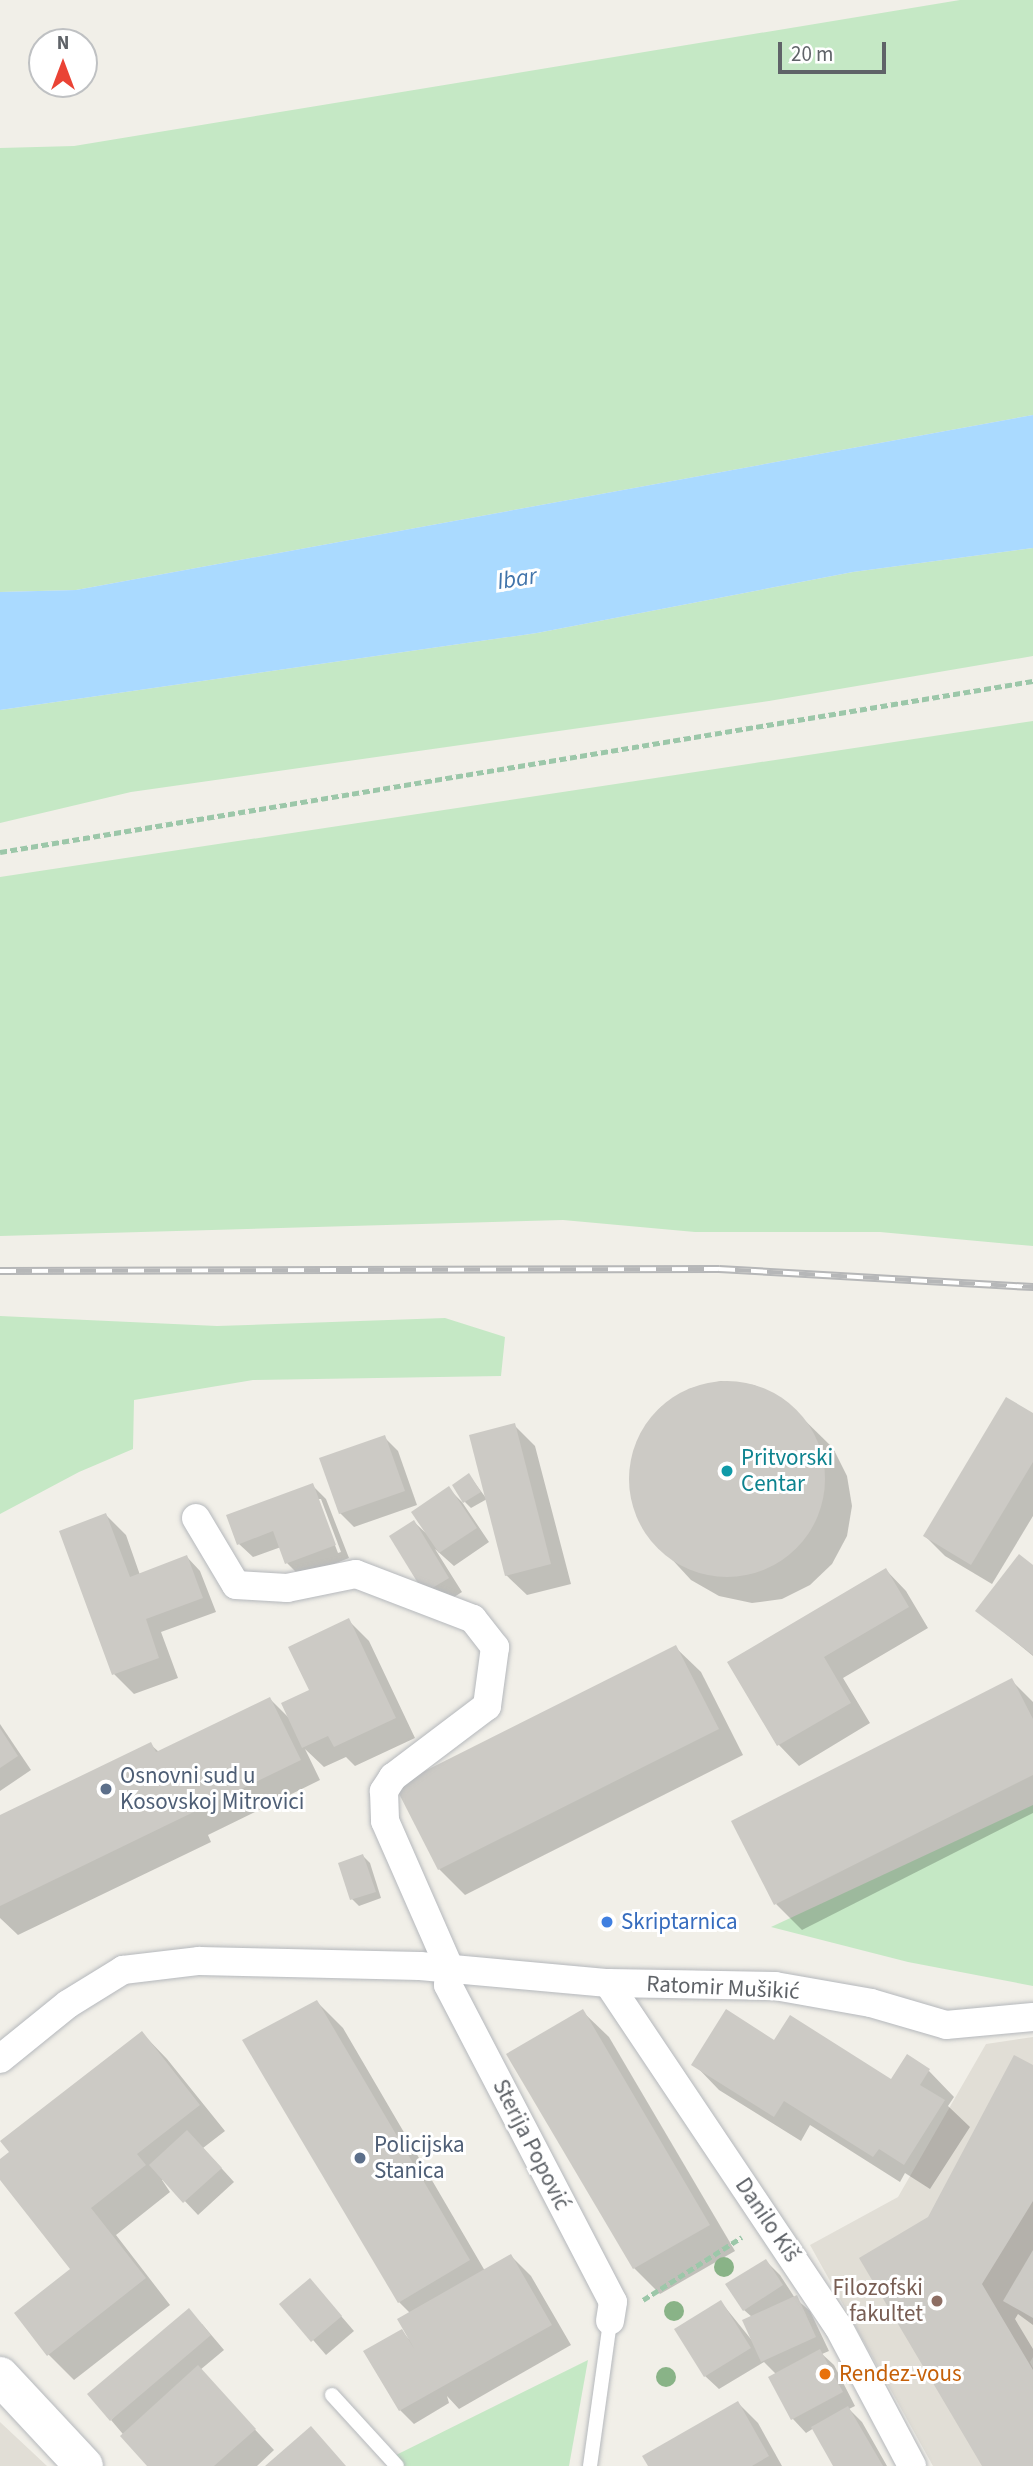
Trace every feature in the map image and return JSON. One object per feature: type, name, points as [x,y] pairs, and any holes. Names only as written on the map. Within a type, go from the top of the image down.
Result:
[{"type":"main road","points":[[0,2376],[84,2466]]},
{"type":"street","points":[[196,1518],[236,1585],[287,1588],[356,1574],[473,1619],[495,1647],[487,1706],[393,1777],[384,1791],[385,1821],[450,1969]]},
{"type":"street","name":"Ratomir Mušikić","points":[[0,2059],[68,2004],[123,1970],[200,1961],[450,1969],[608,1983],[775,1986],[872,2003],[946,2025],[1033,2017]]},
{"type":"street","name":"Sterija Popović","points":[[450,1969],[448,1985],[613,2302],[610,2321]]},
{"type":"street","name":"Danilo Kiš","points":[[608,1983],[838,2326],[912,2466]]},
{"type":"lane","name":"Sterija Popović","points":[[590,2466],[610,2321]]},
{"type":"lane","points":[[332,2395],[397,2466]]},
{"type":"path","points":[[0,852],[1033,681]]},
{"type":"path","points":[[610,2321],[767,2221]]},
{"type":"shaded area","name":"Filozofski fakultet","points":[[1033,2037],[1033,2357],[1030,2362],[1033,2368],[1033,2466],[933,2466],[810,2245],[898,2197],[986,2044]]},
{"type":"shaded area","points":[[0,2422],[47,2466],[0,2466]]},
{"type":"green space","points":[[960,0],[1033,0],[1033,415],[76,590],[0,592],[0,148],[74,146]]},
{"type":"green space","points":[[1033,548],[1033,656],[769,701],[131,792],[0,823],[0,710],[537,633],[853,572]]},
{"type":"green space","points":[[1033,721],[1033,1246],[880,1232],[695,1232],[563,1220],[0,1236],[0,877]]},
{"type":"green space","points":[[0,1316],[217,1326],[445,1318],[505,1337],[501,1376],[253,1380],[134,1400],[133,1449],[79,1472],[0,1514]]},
{"type":"green space","points":[[1033,1805],[1033,1986],[908,1962],[771,1927]]},
{"type":"green space","points":[[588,2360],[569,2466],[401,2466],[392,2457]]},
{"type":"water","name":"Ibar","points":[[1033,415],[1033,548],[853,572],[537,633],[0,710],[0,592],[76,590]]},
{"type":"building","name":"Pritvorski Centar","points":[[727,1381],[765,1388],[797,1409],[818,1441],[825,1479],[818,1517],[797,1549],[765,1570],[727,1577],[689,1570],[657,1549],[636,1517],[629,1479],[636,1441],[657,1409],[689,1388]]},
{"type":"building","points":[[1006,1397],[1033,1413],[1033,1462],[971,1565],[923,1536]]},
{"type":"building","points":[[515,1423],[551,1564],[505,1576],[469,1435]]},
{"type":"building","points":[[385,1435],[405,1491],[339,1514],[319,1458]]},
{"type":"building","points":[[469,1473],[481,1492],[463,1503],[452,1485]]},
{"type":"building","points":[[313,1483],[336,1545],[285,1564],[273,1531],[237,1545],[226,1515]]},
{"type":"building","points":[[449,1486],[477,1528],[439,1553],[411,1512]]},
{"type":"building","points":[[106,1513],[130,1577],[187,1555],[203,1598],[146,1619],[159,1658],[112,1675],[59,1531]]},
{"type":"building","points":[[414,1520],[449,1578],[424,1593],[389,1536]]},
{"type":"building","points":[[1019,1554],[1033,1565],[1033,1655],[975,1611]]},
{"type":"building","points":[[886,1568],[909,1607],[824,1657],[851,1703],[777,1746],[727,1662]]},
{"type":"building","points":[[349,1618],[396,1718],[334,1747],[328,1736],[302,1748],[281,1703],[309,1690],[288,1647]]},
{"type":"building","points":[[676,1645],[719,1729],[438,1870],[395,1786]]},
{"type":"building","points":[[1012,1678],[1033,1719],[1033,1775],[774,1905],[731,1821]]},
{"type":"building","points":[[270,1697],[301,1760],[0,1906],[0,1815],[151,1742],[156,1752]]},
{"type":"building","points":[[0,1728],[18,1756],[0,1768]]},
{"type":"building","points":[[363,1854],[376,1892],[350,1900],[338,1863]]},
{"type":"building","name":"Policijska Stanica","points":[[317,2000],[470,2260],[398,2303],[242,2040]]},
{"type":"building","points":[[583,2009],[710,2225],[633,2269],[506,2054]]},
{"type":"building","points":[[726,2009],[774,2040],[790,2015],[891,2079],[907,2054],[930,2069],[920,2085],[945,2100],[904,2165],[879,2149],[873,2157],[784,2101],[774,2117],[691,2065]]},
{"type":"building","points":[[142,2031],[200,2105],[137,2154],[146,2165],[91,2208],[146,2278],[47,2356],[14,2313],[70,2269],[0,2180],[0,2159],[9,2152],[0,2141]]},
{"type":"building","points":[[1014,2055],[1033,2065],[1033,2201],[982,2284],[1033,2370],[1033,2466],[982,2466],[859,2258],[928,2217]]},
{"type":"building","points":[[187,2130],[222,2168],[183,2203],[149,2165]]},
{"type":"building","points":[[1033,2250],[1033,2318],[1003,2301]]},
{"type":"building","points":[[511,2254],[552,2325],[399,2411],[363,2351],[402,2329],[415,2350],[397,2319]]},
{"type":"building","points":[[766,2259],[783,2285],[743,2311],[725,2284]]},
{"type":"building","points":[[310,2278],[342,2316],[311,2342],[279,2304]]},
{"type":"building","points":[[797,2295],[816,2337],[761,2362],[742,2320]]},
{"type":"building","points":[[721,2300],[751,2348],[704,2377],[674,2329]]},
{"type":"building","points":[[189,2308],[211,2335],[110,2421],[87,2394]]},
{"type":"building","points":[[820,2349],[843,2392],[791,2420],[768,2377]]},
{"type":"building","points":[[198,2365],[256,2429],[214,2466],[147,2466],[120,2436]]},
{"type":"building","points":[[738,2401],[769,2456],[752,2466],[648,2466],[642,2456]]},
{"type":"building","points":[[848,2406],[883,2466],[833,2466],[811,2427]]},
{"type":"building","points":[[311,2426],[346,2466],[265,2466]]},
{"type":"railway","points":[[0,1271],[719,1269],[1033,1287]]},
{"type":"place","name":"Pritvorski Centar","points":[[727,1471]]},
{"type":"place","name":"Osnovni sud u Kosovskoj Mitrovici","points":[[106,1789]]},
{"type":"place","name":"Skriptarnica","points":[[607,1922]]},
{"type":"place","name":"Policijska Stanica","points":[[360,2158]]},
{"type":"place","name":"Filozofski fakultet","points":[[937,2301]]},
{"type":"place","name":"Rendez-vous","points":[[825,2374]]}]
